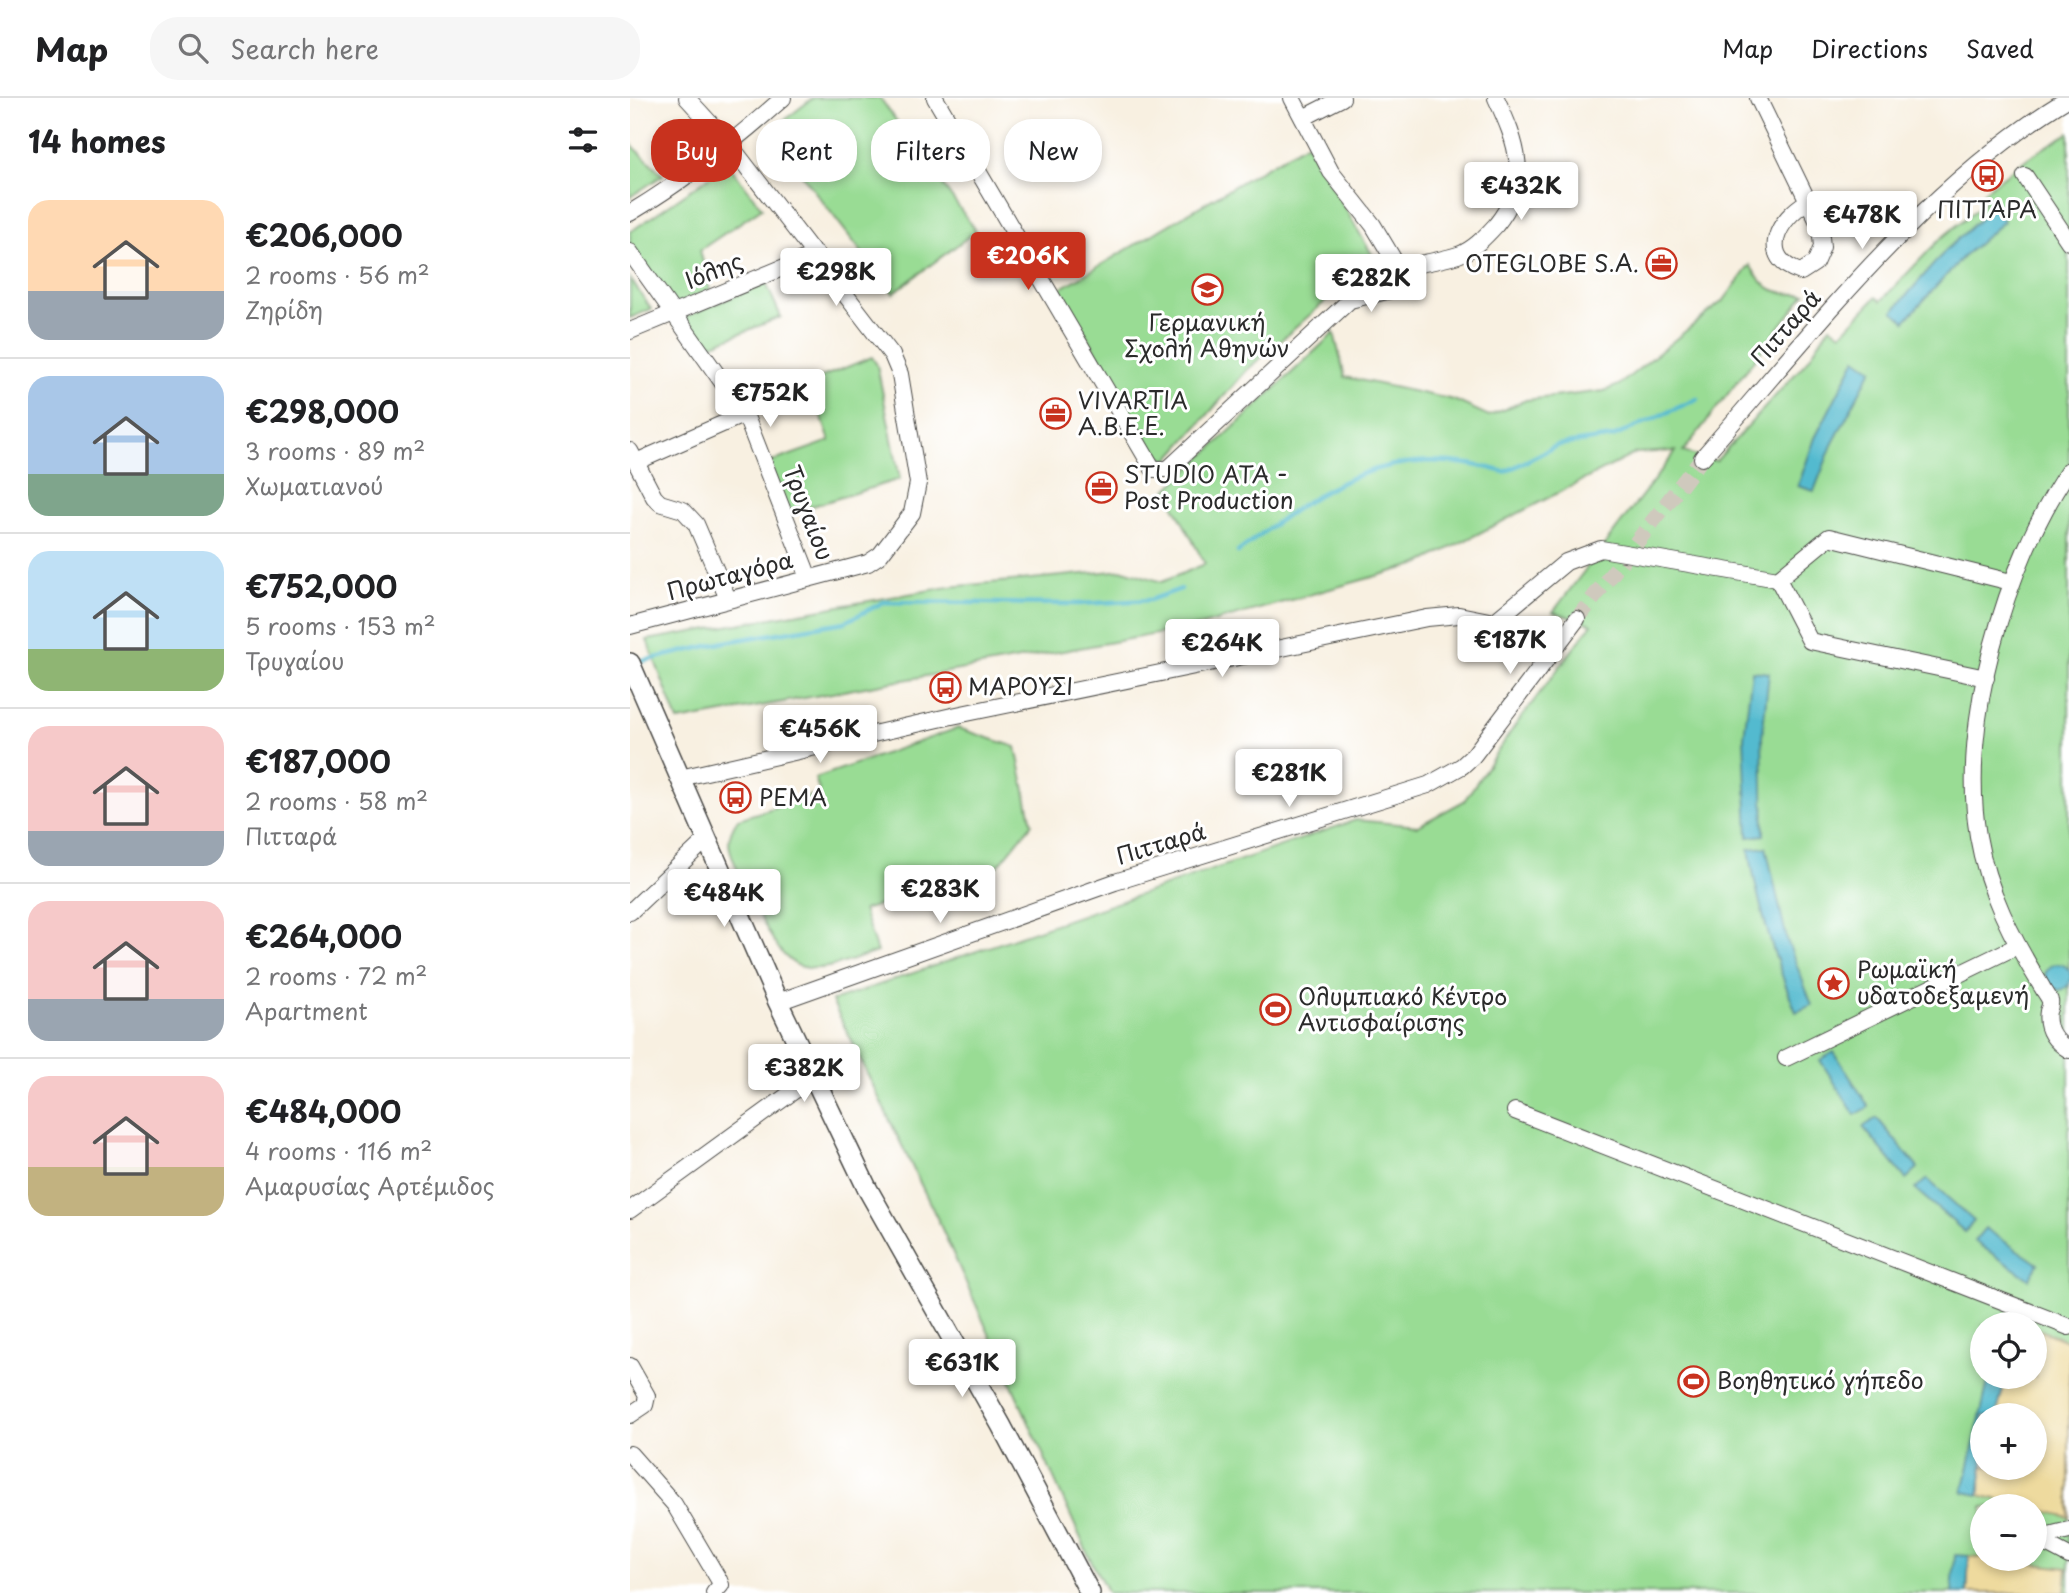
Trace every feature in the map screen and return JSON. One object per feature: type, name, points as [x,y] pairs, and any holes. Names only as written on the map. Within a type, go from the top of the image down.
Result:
[{"type":"main road","points":[[634,679],[778,1002],[884,1222],[1000,1425],[1090,1593]]},
{"type":"street","points":[[687,98],[706,119]]},
{"type":"street","points":[[742,134],[783,98]]},
{"type":"street","points":[[935,98],[1153,468],[1168,469],[1350,300],[1395,289],[1401,272],[1373,225],[1331,172],[1292,98]]},
{"type":"street","points":[[1303,118],[1342,98]]},
{"type":"street","points":[[1399,268],[1460,254],[1485,238],[1505,213],[1515,190],[1519,163],[1515,138],[1496,98]]},
{"type":"street","points":[[1758,98],[1807,202]]},
{"type":"street","name":"Πιτταρά","points":[[1702,458],[1803,341],[1949,189],[2010,136],[2069,98]]},
{"type":"street","points":[[742,160],[816,254]]},
{"type":"street","points":[[2025,176],[2069,242]]},
{"type":"street","points":[[630,213],[679,182]]},
{"type":"street","name":"Τρυγαίου","points":[[630,252],[745,414],[809,579]]},
{"type":"street","name":"Ιόλης","points":[[630,331],[816,254]]},
{"type":"street","name":"Πρωταγόρα","points":[[630,625],[855,568],[880,555],[912,513],[918,483],[900,374],[892,355],[816,254]]},
{"type":"street","points":[[728,599],[691,516],[654,497],[633,457],[745,414]]},
{"type":"street","points":[[2069,470],[2011,582],[1986,678],[1974,771],[1974,802],[1988,878],[2017,946],[2051,1002],[2048,1029],[2059,1043],[2069,1050]]},
{"type":"street","points":[[680,778],[952,716],[1427,618],[1459,615],[1494,622],[1566,562],[1601,549],[1778,579],[1829,537],[2011,582]]},
{"type":"street","points":[[1778,579],[1810,641],[1986,678]]},
{"type":"street","name":"Πιτταρά","points":[[778,1002],[1115,881],[1428,785],[1474,756],[1577,619]]},
{"type":"street","points":[[630,912],[707,839]]},
{"type":"street","points":[[1786,1058],[2017,946]]},
{"type":"street","points":[[630,1210],[813,1077]]},
{"type":"street","points":[[1515,1111],[2069,1327]]},
{"type":"street","points":[[630,1366],[646,1392],[647,1402],[630,1415]]},
{"type":"street","points":[[630,1454],[674,1504],[719,1580],[721,1585],[714,1593]]},
{"type":"street","points":[[2047,1535],[2069,1530]]},
{"type":"street","points":[[2047,1544],[2069,1556]]},
{"type":"green space","points":[[813,98],[880,98],[895,119],[871,119],[871,182],[941,182],[976,231],[893,293],[808,182],[857,182],[857,119],[786,119]]},
{"type":"green space","points":[[2069,133],[2069,1593],[1108,1593],[1090,1559],[938,1220],[832,1001],[1356,820],[1418,826],[1464,801],[1514,727],[1592,624],[1553,612],[1676,451],[1636,453],[1419,564],[1195,627],[678,721],[647,640],[948,587],[1124,570],[1162,582],[1205,564],[1166,491],[1334,333],[1345,377],[1454,400],[1489,416],[1526,400],[1604,391],[1619,385],[1724,300],[1750,265],[1760,280],[1772,289],[1805,294],[1683,452],[1716,461],[1808,360],[1830,326],[1841,334],[1876,297],[1881,301],[1939,240],[1984,203],[1983,192],[2029,157]]},
{"type":"green space","points":[[630,143],[651,163],[652,182],[630,197]]},
{"type":"green space","points":[[1307,143],[1384,275],[1328,299],[1247,370],[1167,461],[1152,449],[1060,289]]},
{"type":"green space","points":[[702,182],[742,182],[762,208],[700,250],[710,290],[670,308],[630,245],[630,232]]},
{"type":"green space","points":[[630,278],[651,309],[630,318]]},
{"type":"green space","points":[[766,283],[781,317],[701,349],[679,319]]},
{"type":"green space","points":[[872,357],[877,365],[900,479],[787,514],[768,463],[830,441],[809,382]]},
{"type":"green space","points":[[958,728],[1016,747],[1032,824],[995,870],[863,910],[877,952],[821,968],[803,967],[791,961],[779,948],[762,920],[731,853],[730,837],[738,819],[820,793],[815,778]]},
{"type":"sand","points":[[2047,1333],[2069,1342],[2069,1517],[2047,1512],[2047,1494],[1979,1494],[1981,1480],[2047,1480],[2047,1403],[1999,1403],[2003,1389],[2047,1389]]},
{"type":"sand","points":[[1969,1556],[1970,1571],[2047,1571],[2047,1566],[2067,1568],[2065,1593],[1967,1593]]},
{"type":"water","points":[[1994,206],[2004,221],[1962,258],[1905,321],[1893,311],[1946,250]]},
{"type":"water","points":[[1856,358],[1872,369],[1832,445],[1814,491],[1798,486],[1815,438]]},
{"type":"water","points":[[1752,671],[1769,673],[1762,737],[1764,835],[1748,837],[1744,737]]},
{"type":"water","points":[[1766,847],[1787,940],[1812,1005],[1796,1012],[1768,932],[1749,849]]},
{"type":"water","points":[[2058,964],[2067,968],[2070,982],[2067,986],[2058,990],[2049,986],[2045,977],[2049,968]]},
{"type":"water","points":[[1834,1052],[1869,1107],[1855,1115],[1820,1060]]},
{"type":"water","points":[[1877,1118],[1918,1168],[1906,1179],[1863,1127]]},
{"type":"water","points":[[1927,1179],[1974,1221],[1965,1232],[1915,1189]]},
{"type":"water","points":[[1985,1228],[2038,1264],[2029,1279],[1974,1241]]},
{"type":"water","points":[[1986,1389],[2003,1389],[1999,1403],[1983,1403]]},
{"type":"water","points":[[1970,1461],[1970,1480],[1981,1480],[1979,1494],[1963,1492]]},
{"type":"water","points":[[1955,1555],[1969,1556],[1967,1593],[1952,1593]]},
{"type":"waterway","points":[[1238,552],[1300,506],[1361,474],[1393,465],[1427,461],[1464,463],[1505,472],[1558,445],[1613,437],[1697,399]]},
{"type":"waterway","points":[[634,663],[725,642],[845,622],[884,602],[1079,604],[1150,600],[1181,589]]},
{"type":"tunnel","points":[[1577,619],[1702,458]]},
{"type":"place","name":"ΠΙΤΤΑΡΑ","points":[[1987,176]]},
{"type":"place","name":"OTEGLOBE S.A.","points":[[1662,264]]},
{"type":"place","name":"Γερμανική Σχολή Αθηνών","points":[[1207,289]]},
{"type":"place","name":"VIVARTIA A.B.E.E.","points":[[1055,414]]},
{"type":"place","name":"STUDIO ATA - Post Production","points":[[1101,488]]},
{"type":"place","name":"ΜΑΡΟΥΣΙ","points":[[945,687]]},
{"type":"place","name":"ΡΕΜΑ","points":[[736,798]]},
{"type":"place","name":"Ρωμαϊκή υδατοδεξαμενή","points":[[1834,983]]},
{"type":"place","name":"Ολυμπιακό Κέντρο Αντισφαίρισης","points":[[1275,1010]]},
{"type":"place","name":"Βοηθητικό γήπεδο","points":[[1694,1381]]}]
